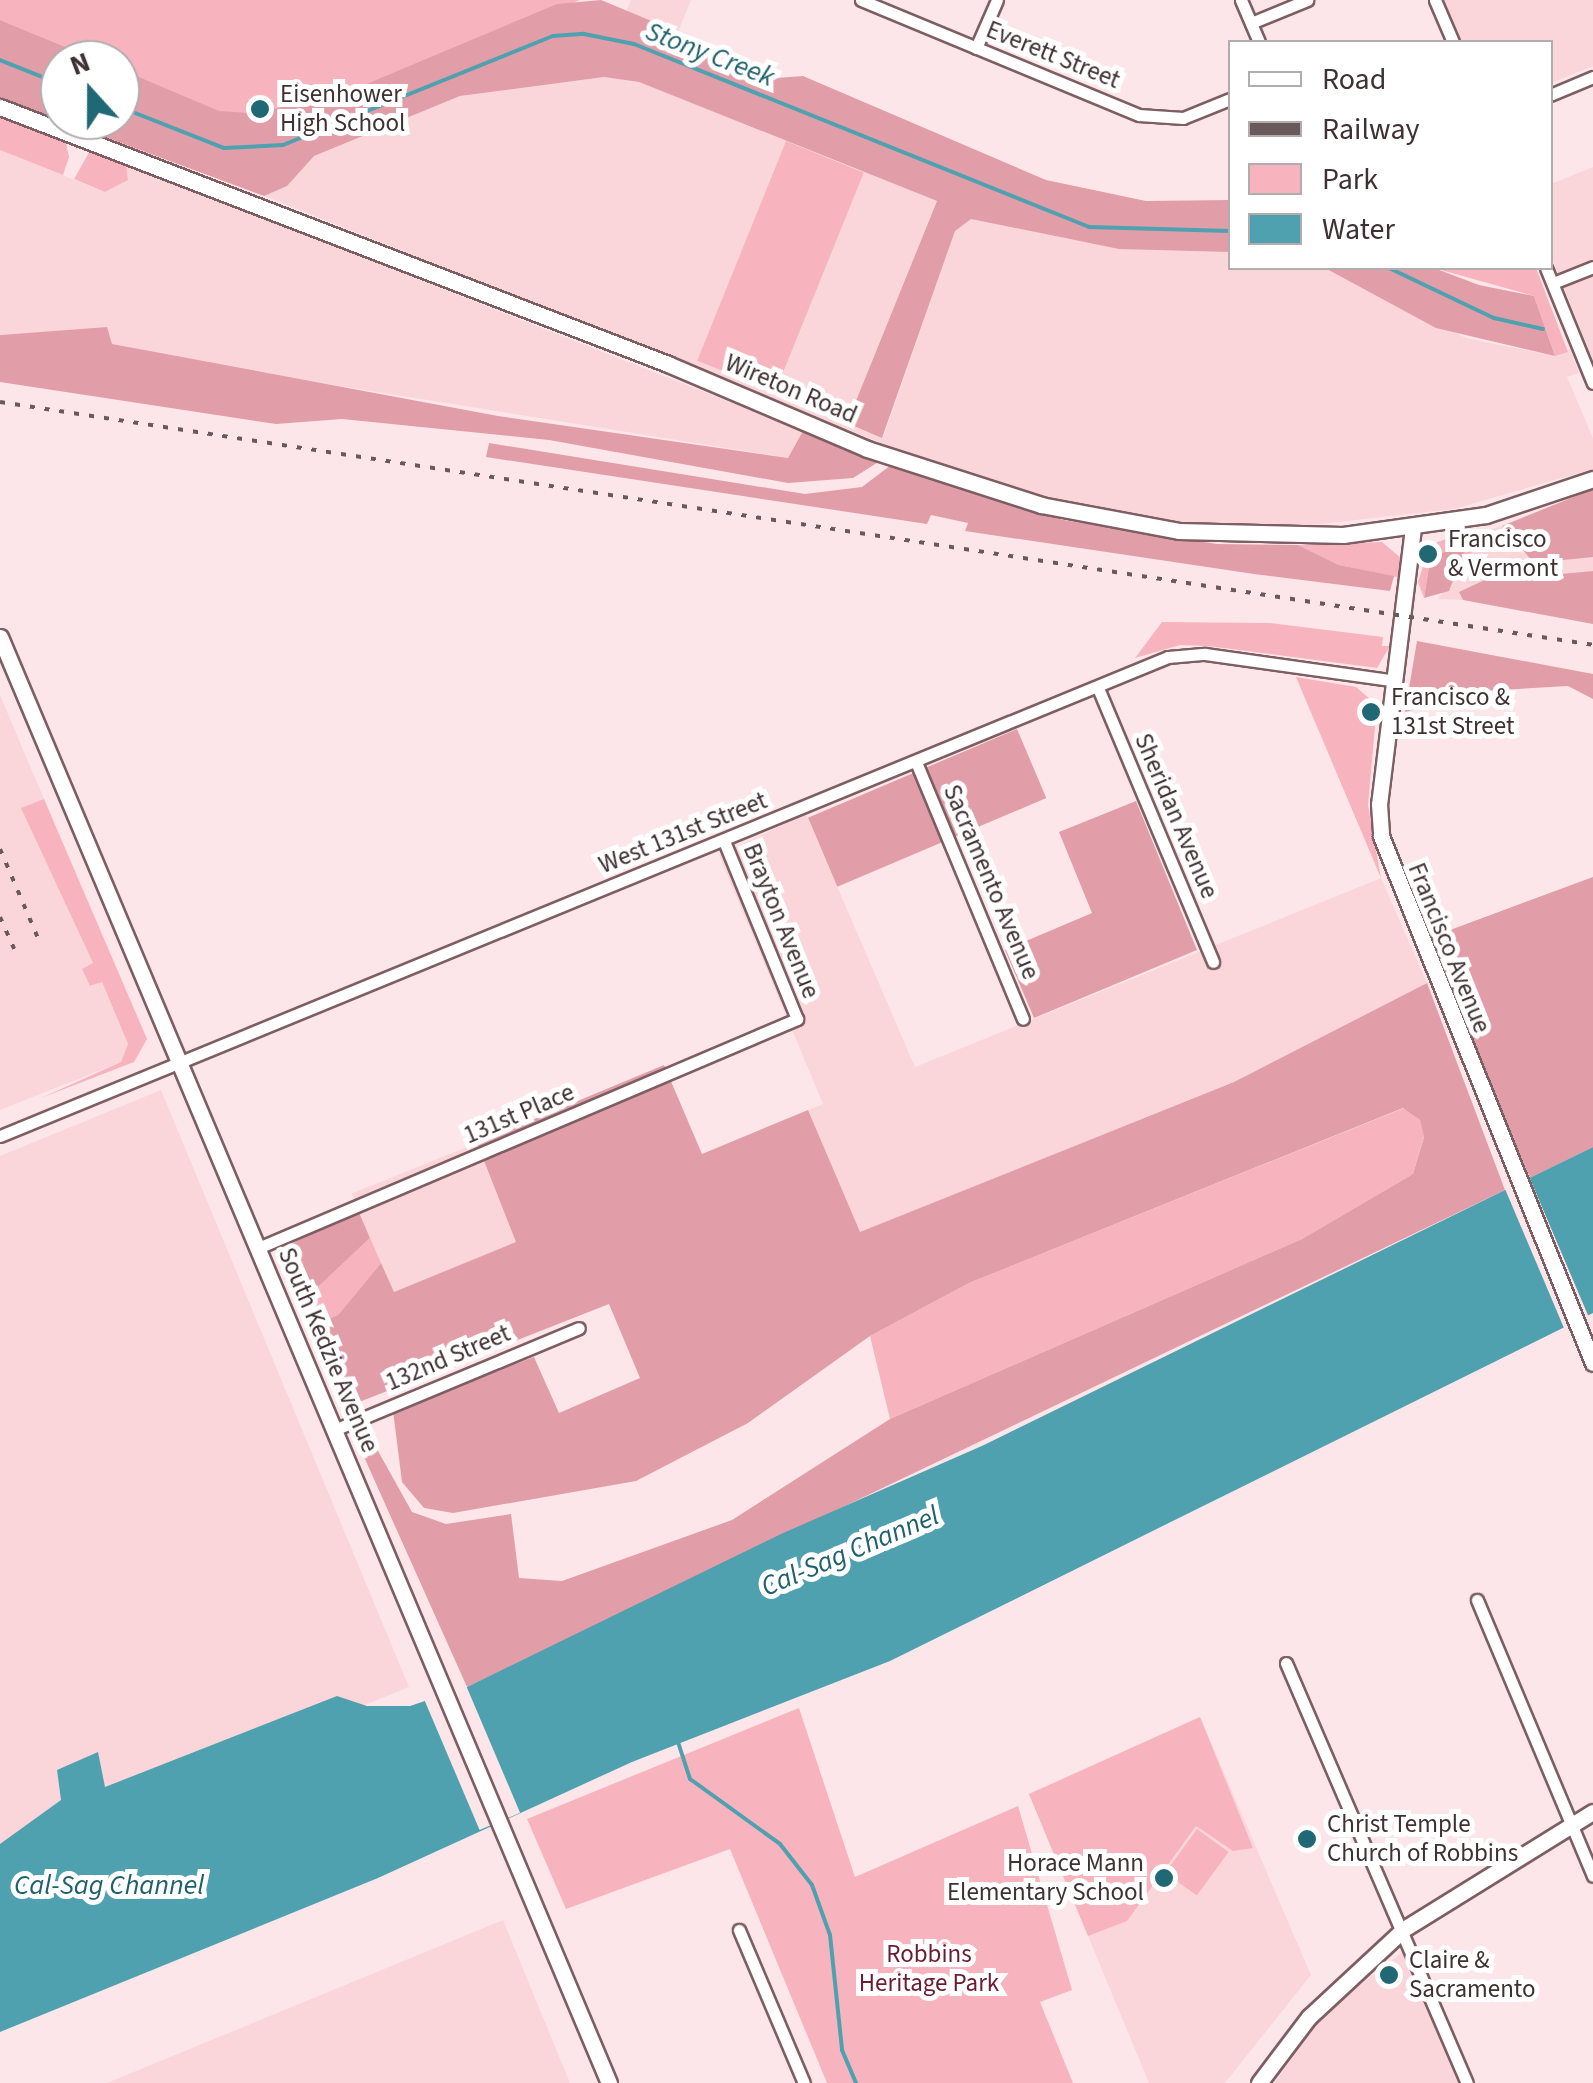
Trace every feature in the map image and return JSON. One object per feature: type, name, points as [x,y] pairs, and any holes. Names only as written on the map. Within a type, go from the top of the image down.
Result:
[{"type":"street","name":"Everett Street","points":[[861,0],[1156,120],[1183,118],[1228,100]]},
{"type":"street","points":[[976,48],[997,0]]},
{"type":"street","points":[[1242,0],[1258,40]]},
{"type":"street","points":[[1251,23],[1307,0]]},
{"type":"street","points":[[1435,0],[1452,40]]},
{"type":"street","points":[[1553,94],[1593,78]]},
{"type":"street","name":"Wireton Road","points":[[0,107],[668,364],[867,448],[1041,505],[1179,531],[1242,536],[1413,528],[1490,514],[1593,479]]},
{"type":"street","points":[[1553,284],[1593,267]]},
{"type":"street","points":[[1547,270],[1593,383]]},
{"type":"street","name":"Francisco Avenue","points":[[1413,528],[1380,836],[1593,1363]]},
{"type":"street","name":"South Kedzie Avenue","points":[[0,637],[609,2083]]},
{"type":"street","name":"West 131st Street","points":[[0,1136],[1188,654],[1396,681]]},
{"type":"street","name":"Sheridan Avenue","points":[[1098,688],[1213,962]]},
{"type":"street","name":"Sacramento Avenue","points":[[916,762],[1023,1019]]},
{"type":"street","name":"Brayton Avenue","points":[[724,841],[797,1019]]},
{"type":"street","name":"131st Place","points":[[258,1248],[797,1019]]},
{"type":"street","name":"132nd Street","points":[[334,1430],[580,1328]]},
{"type":"street","points":[[1477,1600],[1593,1876]]},
{"type":"street","points":[[1286,1663],[1404,1929],[1467,2083]]},
{"type":"street","points":[[1259,2083],[1309,2018],[1404,1929],[1593,1812]]},
{"type":"street","points":[[739,1930],[804,2083]]},
{"type":"shaded area","points":[[0,0],[580,0],[558,5],[318,153],[460,96],[604,77],[639,82],[786,141],[699,361],[774,395],[864,172],[937,201],[847,423],[883,438],[955,230],[971,219],[988,219],[1068,239],[1228,252],[1228,270],[1329,270],[1466,338],[1555,356],[1570,349],[1579,373],[1567,377],[1593,438],[1593,469],[1454,509],[1285,528],[1202,525],[1040,499],[966,477],[265,196],[114,140],[140,140],[140,40],[40,40],[40,113],[0,98]]},
{"type":"shaded area","points":[[601,0],[678,32],[675,42],[764,79],[803,76],[1046,180],[1146,201],[1228,200],[1228,252],[1119,249],[971,219],[955,231],[882,438],[847,423],[937,201],[639,82],[604,77],[460,96],[314,156],[287,186],[264,196],[113,140],[140,140],[140,77],[219,111],[251,113],[338,96],[557,4]]},
{"type":"shaded area","points":[[631,0],[691,0],[678,32],[626,11]]},
{"type":"shaded area","points":[[1444,0],[1593,0],[1593,66],[1553,82],[1553,40],[1461,40]]},
{"type":"shaded area","points":[[0,20],[48,40],[40,40],[40,113],[0,98]]},
{"type":"shaded area","points":[[0,150],[105,192],[128,180],[126,164],[803,431],[789,458],[221,367],[111,344],[107,327],[0,335]]},
{"type":"shaded area","points":[[1593,167],[1593,360],[1553,261],[1553,183]]},
{"type":"shaded area","points":[[1329,270],[1439,270],[1479,285],[1534,296],[1555,356],[1436,328]]},
{"type":"shaded area","points":[[107,327],[112,344],[498,416],[788,458],[803,431],[880,461],[853,478],[788,483],[549,440],[342,419],[276,424],[0,382],[0,335]]},
{"type":"shaded area","points":[[489,443],[805,494],[862,487],[891,465],[1063,520],[1217,544],[1298,545],[1339,565],[1394,576],[1390,591],[1254,574],[965,531],[968,523],[931,515],[927,524],[486,457]]},
{"type":"shaded area","points":[[1593,489],[1593,557],[1534,563],[1502,526]]},
{"type":"shaded area","points":[[1502,526],[1521,553],[1593,557],[1593,571],[1538,576],[1506,570],[1459,593],[1463,600],[1438,599],[1482,537],[1475,534]]},
{"type":"shaded area","points":[[1461,543],[1465,549],[1449,591],[1424,598],[1430,560]]},
{"type":"shaded area","points":[[1506,570],[1538,576],[1593,571],[1593,624],[1463,600],[1459,592]]},
{"type":"shaded area","points":[[1417,641],[1593,674],[1593,699],[1568,686],[1482,691],[1405,712]]},
{"type":"shaded area","points":[[0,695],[44,799],[22,808],[93,963],[83,969],[91,986],[102,982],[128,1044],[121,1062],[0,1110]]},
{"type":"shaded area","points":[[1017,729],[1046,798],[837,887],[808,818]]},
{"type":"shaded area","points":[[1136,801],[1197,950],[1034,1018],[1005,950],[1092,913],[1059,832]]},
{"type":"shaded area","points":[[806,814],[915,1067],[1381,878],[1427,983],[1234,1082],[859,1233],[808,1110],[823,1104],[719,855]]},
{"type":"shaded area","points":[[1593,877],[1593,1147],[1530,1178],[1426,939]]},
{"type":"shaded area","points":[[1427,983],[1505,1190],[467,1687],[352,1430],[363,1424],[412,1512],[446,1524],[511,1514],[519,1578],[562,1581],[732,1520],[890,1419],[1302,1239],[1413,1174],[1424,1137],[1420,1120],[1403,1108],[969,1283],[870,1336],[748,1423],[636,1481],[453,1513],[424,1508],[402,1482],[393,1411],[534,1357],[559,1413],[640,1378],[609,1304],[344,1408],[307,1328],[338,1315],[381,1263],[394,1292],[516,1242],[477,1143],[664,1065],[702,1154],[808,1110],[860,1232],[1234,1082]]},
{"type":"shaded area","points":[[161,1090],[409,1687],[0,1853],[0,1156]]},
{"type":"shaded area","points":[[477,1143],[517,1242],[392,1293],[352,1194]]},
{"type":"shaded area","points":[[358,1210],[370,1238],[299,1305],[285,1263],[289,1245]]},
{"type":"shaded area","name":"Horace Mann Elementary School","points":[[1200,1717],[1311,1975],[1225,2083],[1149,2083],[1029,1794]]},
{"type":"shaded area","points":[[503,1920],[570,2083],[107,2083]]},
{"type":"shaded area","points":[[1405,1950],[1458,2083],[1274,2083],[1325,2013]]},
{"type":"green space","points":[[0,0],[580,0],[338,96],[250,113],[219,112],[140,78],[140,40],[48,40],[0,20]]},
{"type":"green space","points":[[0,113],[40,126],[40,140],[65,140],[69,157],[63,175],[0,150]]},
{"type":"green space","points":[[786,141],[864,172],[775,392],[697,361]]},
{"type":"green space","points":[[91,149],[126,164],[128,180],[105,192],[74,179]]},
{"type":"green space","points":[[1441,270],[1537,270],[1568,352],[1555,356],[1534,296]]},
{"type":"green space","points":[[1467,531],[1482,537],[1485,545],[1459,560],[1449,589],[1455,561],[1463,555],[1430,559],[1424,598],[1418,582],[1430,545]]},
{"type":"green space","points":[[1382,542],[1402,559],[1401,578],[1339,565],[1298,545]]},
{"type":"green space","points":[[1162,622],[1269,623],[1383,637],[1382,646],[1390,646],[1377,668],[1208,646],[1180,645],[1135,658]]},
{"type":"green space","points":[[1296,677],[1356,687],[1377,705],[1368,805],[1381,878]]},
{"type":"green space","points":[[44,799],[147,1039],[134,1062],[41,1098],[121,1062],[128,1044],[102,982],[90,986],[82,969],[93,963],[21,808]]},
{"type":"green space","points":[[1404,1108],[1420,1120],[1424,1136],[1413,1174],[1302,1239],[890,1419],[870,1336],[969,1283]]},
{"type":"green space","points":[[370,1238],[381,1263],[338,1315],[307,1328],[299,1305]]},
{"type":"green space","name":"Robbins Heritage Park","points":[[799,1708],[855,1877],[1018,1806],[1072,1990],[1040,2002],[1073,2083],[827,2083],[730,1849],[566,1909],[527,1819]]},
{"type":"green space","points":[[1200,1717],[1253,1848],[1233,1851],[1196,1826],[1127,1921],[1088,1936],[1029,1794]]},
{"type":"green space","points":[[1197,1829],[1229,1852],[1197,1896],[1165,1873]]},
{"type":"water","name":"Cal-Sag Channel","points":[[1593,1147],[1593,1313],[890,1661],[632,1762],[378,1878],[0,2032],[0,1844],[61,1800],[57,1770],[98,1752],[105,1787],[337,1696],[367,1706],[410,1706],[467,1687],[781,1534],[984,1445]]},
{"type":"pier","points":[[1528,1174],[1590,1320],[1565,1331],[1503,1185]]},
{"type":"pier","points":[[465,1683],[520,1813],[480,1830],[424,1700]]},
{"type":"waterway","name":"Stony Creek","points":[[140,115],[224,148],[283,145],[553,36],[584,34],[634,44],[1089,227],[1228,231]]},
{"type":"waterway","name":"Stony Creek","points":[[0,60],[40,76]]},
{"type":"waterway","name":"Stony Creek","points":[[1393,270],[1494,318],[1543,329]]},
{"type":"waterway","points":[[678,1742],[690,1779],[780,1844],[812,1885],[830,1935],[842,2050],[856,2083]]},
{"type":"railway","points":[[0,402],[1593,645]]},
{"type":"railway","points":[[0,849],[38,938]]},
{"type":"railway","points":[[0,917],[14,949]]},
{"type":"place","name":"Eisenhower High School","points":[[260,109]]},
{"type":"place","name":"Francisco & Vermont","points":[[1428,554]]},
{"type":"place","name":"Francisco & 131st Street","points":[[1371,712]]},
{"type":"place","name":"Christ Temple Church of Robbins","points":[[1307,1839]]},
{"type":"place","name":"Horace Mann Elementary School","points":[[1164,1878]]},
{"type":"place","name":"Claire & Sacramento","points":[[1389,1975]]}]
